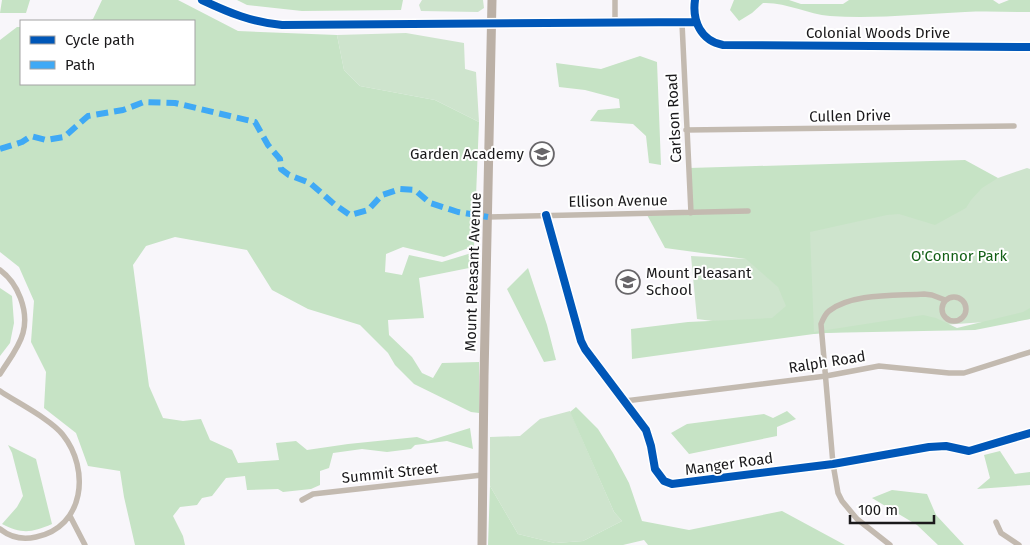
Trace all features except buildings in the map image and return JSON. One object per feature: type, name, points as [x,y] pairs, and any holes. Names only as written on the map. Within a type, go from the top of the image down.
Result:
[{"type":"main road","name":"Mount Pleasant Avenue","points":[[482,545],[492,0]]},
{"type":"street","points":[[202,0],[240,17],[262,23],[282,25],[682,23],[696,22],[695,0]]},
{"type":"street","points":[[615,0],[615,23]]},
{"type":"street","name":"Colonial Woods Drive","points":[[696,22],[700,31],[707,38],[716,44],[727,46],[1030,47]]},
{"type":"street","name":"Carlson Road","points":[[682,23],[686,130],[692,213]]},
{"type":"street","name":"Cullen Drive","points":[[686,130],[1014,126]]},
{"type":"street","name":"Ellison Avenue","points":[[488,217],[546,214],[748,211]]},
{"type":"street","name":"Manger Road","points":[[546,214],[584,349],[646,430],[650,438],[655,469],[664,481],[672,484],[833,464],[929,447],[946,446],[969,451],[1030,433]]},
{"type":"street","points":[[0,270],[16,287],[24,308],[25,320],[24,332],[0,374]]},
{"type":"street","points":[[890,545],[857,519],[838,493],[833,464],[821,324],[824,316],[829,311],[862,298],[924,294],[945,300],[956,296],[966,306],[964,316],[955,321],[948,319],[942,310],[945,300]]},
{"type":"street","name":"Ralph Road","points":[[625,401],[826,376],[879,366],[949,373],[964,372],[1030,352]]},
{"type":"street","points":[[0,391],[55,426],[73,450],[80,480],[79,496],[70,516],[58,527],[33,538],[16,538],[0,530]]},
{"type":"street","name":"Summit Street","points":[[302,500],[313,494],[482,475]]},
{"type":"street","points":[[70,516],[85,545]]},
{"type":"street","points":[[996,522],[1001,533],[1019,545]]},
{"type":"street","points":[[16,538],[20,545]]},
{"type":"green space","points":[[2,0],[30,0],[26,13],[0,13]]},
{"type":"green space","points":[[102,0],[178,0],[238,31],[337,35],[344,70],[360,86],[435,100],[479,122],[474,246],[444,257],[403,247],[386,254],[385,272],[402,275],[409,255],[442,262],[478,251],[479,266],[419,278],[424,318],[388,320],[389,335],[412,357],[422,373],[433,378],[442,363],[479,362],[479,413],[471,412],[414,384],[395,365],[388,353],[360,325],[308,309],[272,290],[247,250],[175,237],[146,246],[133,265],[149,386],[163,418],[183,421],[201,419],[210,440],[232,450],[238,463],[279,460],[276,443],[296,441],[307,450],[417,437],[428,441],[470,428],[473,449],[447,441],[415,445],[411,449],[387,452],[362,449],[333,453],[329,468],[320,471],[320,485],[311,489],[283,492],[278,489],[247,490],[245,476],[226,478],[212,496],[202,498],[197,505],[180,507],[173,516],[183,536],[185,545],[135,545],[120,471],[88,466],[76,433],[44,408],[46,372],[31,342],[34,301],[19,267],[0,252],[0,40],[17,27],[20,27],[20,85],[195,85],[195,20],[90,20],[93,19]]},
{"type":"green space","points":[[237,0],[403,0],[401,10],[302,11],[247,5]]},
{"type":"green space","points":[[422,0],[483,0],[484,8],[478,12],[421,11],[419,5]]},
{"type":"green space","points":[[734,0],[789,0],[801,4],[843,4],[849,0],[993,0],[999,4],[1009,0],[1030,0],[1030,12],[973,12],[847,17],[821,15],[780,4],[763,3],[739,21],[730,10]]},
{"type":"green space","points":[[406,33],[464,43],[465,69],[476,72],[479,122],[435,100],[360,86],[344,70],[337,35]]},
{"type":"green space","points":[[640,56],[657,62],[661,165],[649,163],[646,136],[633,124],[590,121],[598,110],[620,108],[619,99],[585,90],[559,87],[556,63],[601,69]]},
{"type":"green space","points":[[965,160],[998,178],[982,188],[966,208],[935,225],[899,214],[810,232],[814,332],[923,315],[936,318],[957,328],[1023,312],[1030,308],[1030,319],[975,330],[821,333],[632,359],[631,329],[688,322],[772,318],[786,306],[778,287],[746,259],[665,248],[646,213],[691,213],[689,168]]},
{"type":"green space","name":"O'Connor Park","points":[[1027,168],[1030,169],[1030,319],[812,334],[697,319],[691,256],[746,259],[797,224],[998,178]]},
{"type":"green space","points":[[528,268],[547,325],[556,360],[544,362],[507,289]]},
{"type":"green space","points":[[0,288],[12,296],[14,323],[10,343],[0,356]]},
{"type":"green space","points":[[576,407],[598,429],[613,453],[629,483],[642,521],[689,530],[782,511],[845,545],[648,545],[644,540],[623,545],[488,545],[490,486],[518,534],[555,543],[583,541],[622,521],[614,512],[570,412]]},
{"type":"green space","points":[[570,411],[614,512],[622,521],[583,541],[555,543],[518,534],[490,486],[490,437],[520,436],[540,419]]},
{"type":"green space","points":[[787,411],[796,419],[777,427],[777,436],[689,454],[671,433],[687,424],[764,414],[773,418]]},
{"type":"green space","points":[[8,445],[36,459],[52,524],[32,531],[21,531],[2,524],[17,507],[23,496],[12,453]]},
{"type":"green space","points":[[1000,451],[1015,474],[1030,472],[1030,485],[977,489],[990,478],[984,455]]},
{"type":"green space","points":[[892,490],[927,494],[936,515],[964,545],[938,545],[917,525],[872,498]]},
{"type":"marked path","points":[[0,149],[22,142],[31,136],[46,140],[64,137],[88,116],[123,110],[144,102],[175,103],[255,122],[268,145],[280,159],[281,169],[289,175],[310,183],[350,215],[368,210],[382,195],[400,189],[415,190],[430,203],[458,212],[488,217]]},
{"type":"cycle path","points":[[202,0],[260,22],[282,25],[696,22]]},
{"type":"cycle path","points":[[695,0],[695,15],[700,29],[709,39],[723,45],[1030,47]]},
{"type":"cycle path","points":[[546,215],[581,341],[646,430],[655,469],[664,481],[672,484],[833,464],[929,447],[946,446],[969,451],[1030,433]]},
{"type":"place","name":"Garden Academy","points":[[542,154]]},
{"type":"place","name":"Mount Pleasant School","points":[[628,282]]}]
